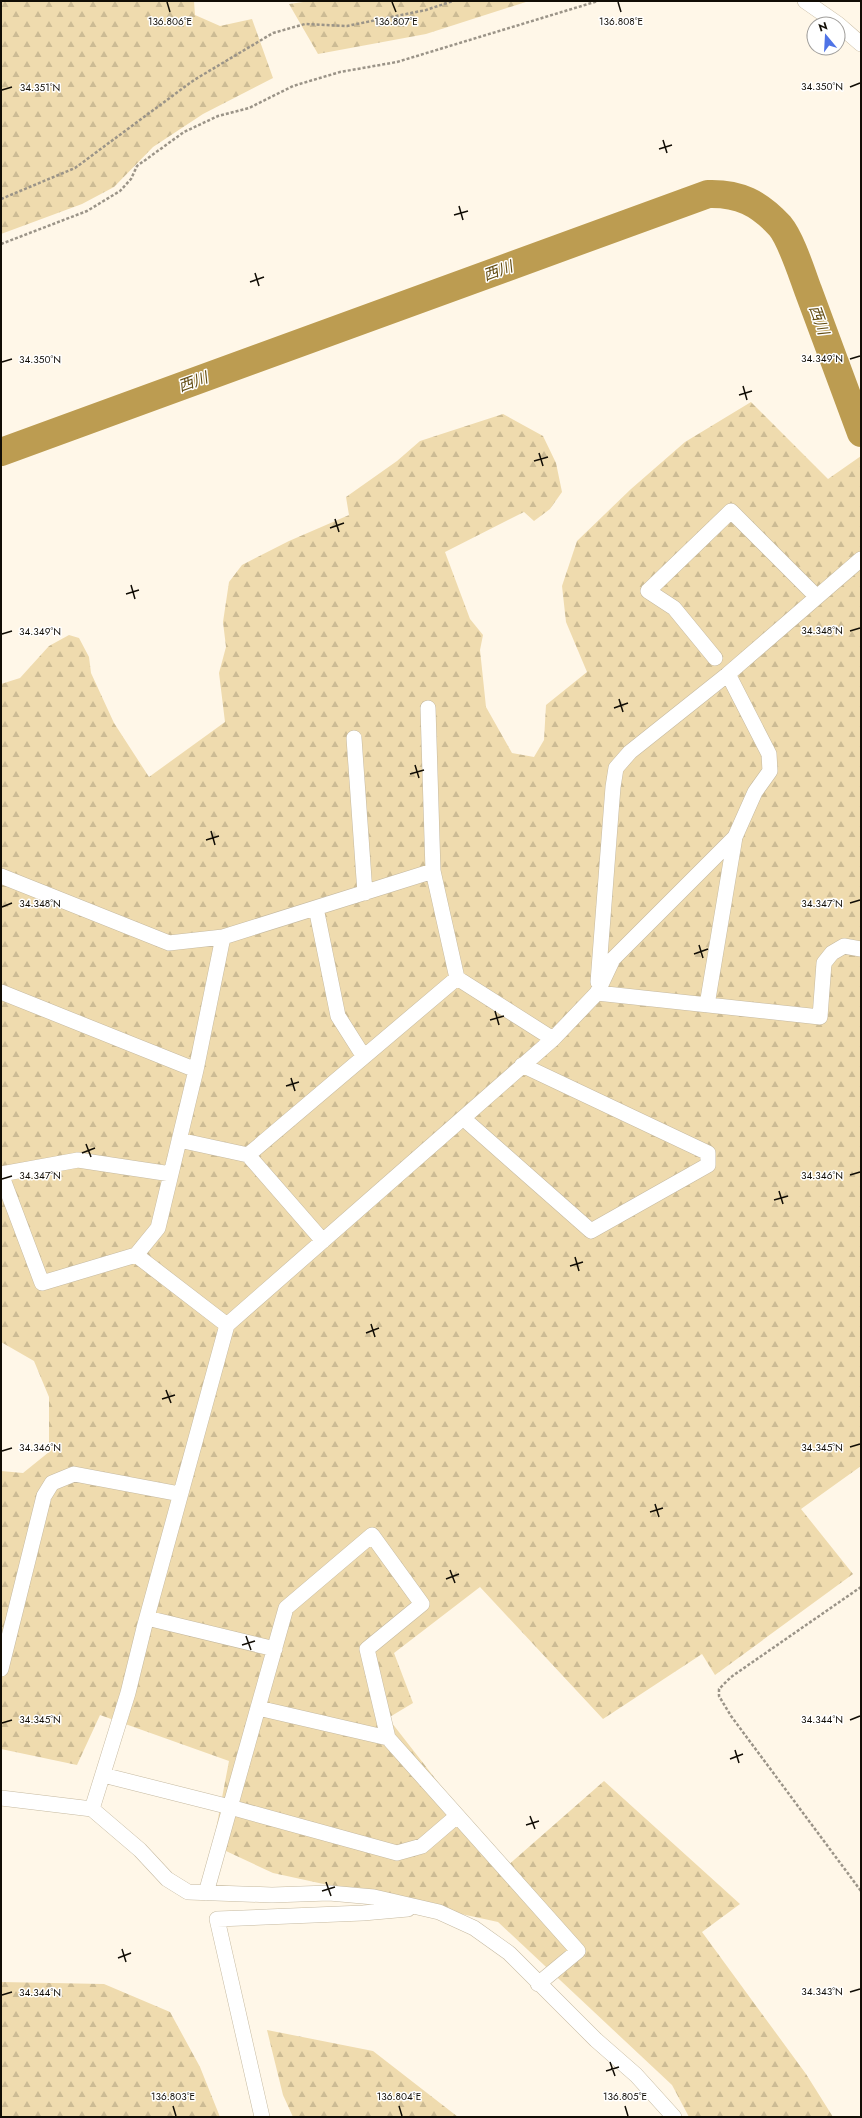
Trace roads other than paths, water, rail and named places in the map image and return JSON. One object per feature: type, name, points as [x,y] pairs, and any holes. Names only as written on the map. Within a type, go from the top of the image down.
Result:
[{"type":"street","points":[[805,1],[827,16]]},
{"type":"street","points":[[846,31],[861,44]]},
{"type":"street","points":[[715,658],[674,608],[648,591],[731,511],[817,597]]},
{"type":"street","points":[[597,993],[613,787],[616,768],[630,752],[728,674],[861,559]]},
{"type":"street","points":[[707,1005],[735,837],[755,792],[770,771],[769,754],[728,674]]},
{"type":"street","points":[[428,708],[434,871],[457,978],[553,1039]]},
{"type":"street","points":[[354,738],[364,893]]},
{"type":"street","points":[[92,1809],[128,1693],[180,1494],[227,1325],[553,1039],[597,993],[613,959],[735,837]]},
{"type":"street","points":[[1,876],[169,943],[223,937],[434,871]]},
{"type":"street","points":[[316,908],[338,1016],[364,1057]]},
{"type":"street","points":[[171,1174],[78,1160],[1,1174],[42,1284],[136,1255],[158,1228],[171,1174],[179,1140],[196,1070],[223,937]]},
{"type":"street","points":[[597,993],[820,1017],[824,963],[832,953],[844,946],[861,949]]},
{"type":"street","points":[[248,1155],[457,978]]},
{"type":"street","points":[[1,992],[196,1070]]},
{"type":"street","points":[[463,1118],[591,1231],[708,1165],[708,1153],[522,1065]]},
{"type":"street","points":[[179,1140],[248,1155],[323,1241]]},
{"type":"street","points":[[136,1255],[227,1325]]},
{"type":"street","points":[[2,1664],[44,1496],[52,1483],[74,1474],[180,1494]]},
{"type":"street","points":[[206,1893],[286,1608],[372,1535],[422,1604],[367,1649],[388,1738],[578,1951],[538,1984]]},
{"type":"street","points":[[147,1618],[275,1649]]},
{"type":"street","points":[[258,1708],[388,1738]]},
{"type":"street","points":[[103,1775],[230,1807],[397,1853],[422,1846],[458,1816]]},
{"type":"street","points":[[1,1798],[92,1809],[140,1850],[168,1879],[188,1892],[328,1894],[374,1897],[438,1912],[474,1928],[509,1954],[538,1984],[636,2075],[674,2117]]},
{"type":"street","points":[[262,2117],[217,1919],[363,1913],[419,1908]]},
{"type":"waterway","name":"西川","points":[[1,452],[708,194],[729,195],[748,201],[764,211],[780,226],[784,232],[796,257],[861,433]]}]
